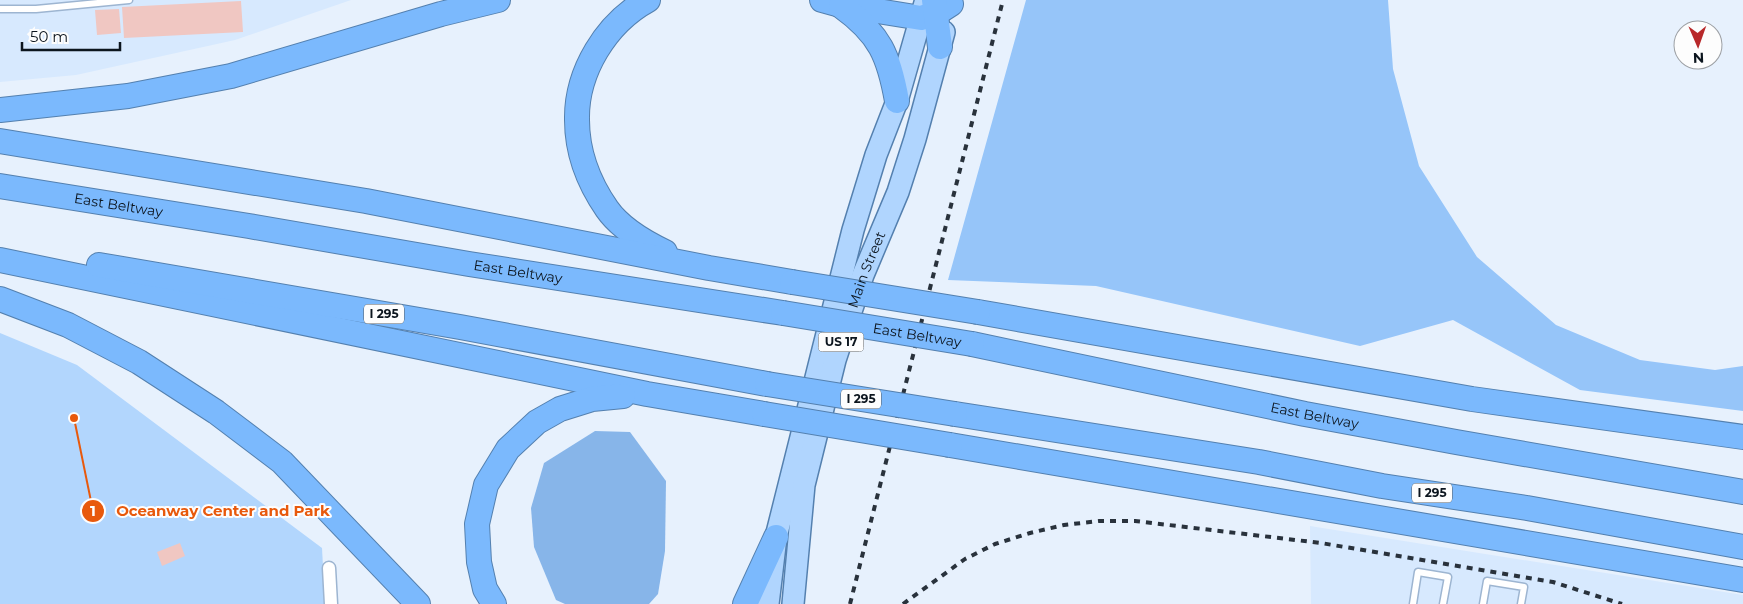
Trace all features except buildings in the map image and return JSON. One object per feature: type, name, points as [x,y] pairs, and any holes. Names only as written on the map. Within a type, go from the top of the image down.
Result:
[{"type":"highway","points":[[441,14],[479,0]]},
{"type":"highway","points":[[0,110],[128,96],[231,76],[441,14],[498,0]]},
{"type":"highway","points":[[648,0],[616,23],[593,55],[581,87],[577,119],[581,155],[592,184],[608,210],[630,233],[689,264]]},
{"type":"highway","points":[[831,2],[937,6],[940,47]]},
{"type":"highway","points":[[831,2],[857,17],[871,32],[885,52],[892,75],[896,102]]},
{"type":"highway","points":[[0,141],[366,201],[689,264],[978,312],[1472,399],[1743,437]]},
{"type":"highway","name":"East Beltway","points":[[0,186],[468,264],[972,344],[1305,414],[1743,492]]},
{"type":"highway","name":"I 295","points":[[0,254],[120,268],[470,329],[767,384],[1259,462],[1382,486],[1536,510],[1743,547]]},
{"type":"highway","points":[[0,260],[647,394],[1743,580]]},
{"type":"highway","points":[[0,299],[68,325],[139,362],[216,412],[282,462],[418,604]]},
{"type":"highway","points":[[494,604],[486,589],[478,562],[477,524],[486,485],[508,449],[537,422],[560,409],[592,399],[647,394]]},
{"type":"highway","points":[[1456,442],[1743,476]]},
{"type":"highway","points":[[745,604],[776,537]]},
{"type":"main road","name":"Main Street","points":[[768,604],[776,537],[853,230],[876,155],[896,102],[937,6]]},
{"type":"main road","name":"Main Street","points":[[793,604],[804,485],[835,360],[863,275],[898,192],[915,139],[940,47]]},
{"type":"street","points":[[329,568],[331,604]]},
{"type":"lane","points":[[0,9],[36,9],[129,0]]},
{"type":"lane","points":[[1413,604],[1418,572],[1448,577],[1443,604]]},
{"type":"lane","points":[[1482,604],[1487,582],[1524,588],[1521,604]]},
{"type":"shaded area","points":[[0,0],[351,0],[235,40],[76,75],[0,82]]},
{"type":"shaded area","points":[[1026,0],[1388,0],[1393,69],[1419,166],[1477,257],[1556,325],[1640,360],[1715,370],[1743,366],[1743,411],[1580,390],[1453,320],[1360,346],[1096,286],[948,280]]},
{"type":"shaded area","points":[[0,333],[77,365],[322,548],[325,604],[0,604]]},
{"type":"shaded area","points":[[595,431],[630,432],[666,481],[665,551],[658,594],[649,604],[565,604],[556,600],[534,547],[531,508],[544,463]]},
{"type":"shaded area","points":[[1310,526],[1743,595],[1743,604],[1311,604]]},
{"type":"railway","points":[[850,604],[1003,0]]},
{"type":"railway","points":[[903,604],[965,559],[995,544],[1064,525],[1099,521],[1135,521],[1321,543],[1553,582],[1622,604]]},
{"type":"place","name":"Oceanway Center and Park","points":[[74,418]]}]
